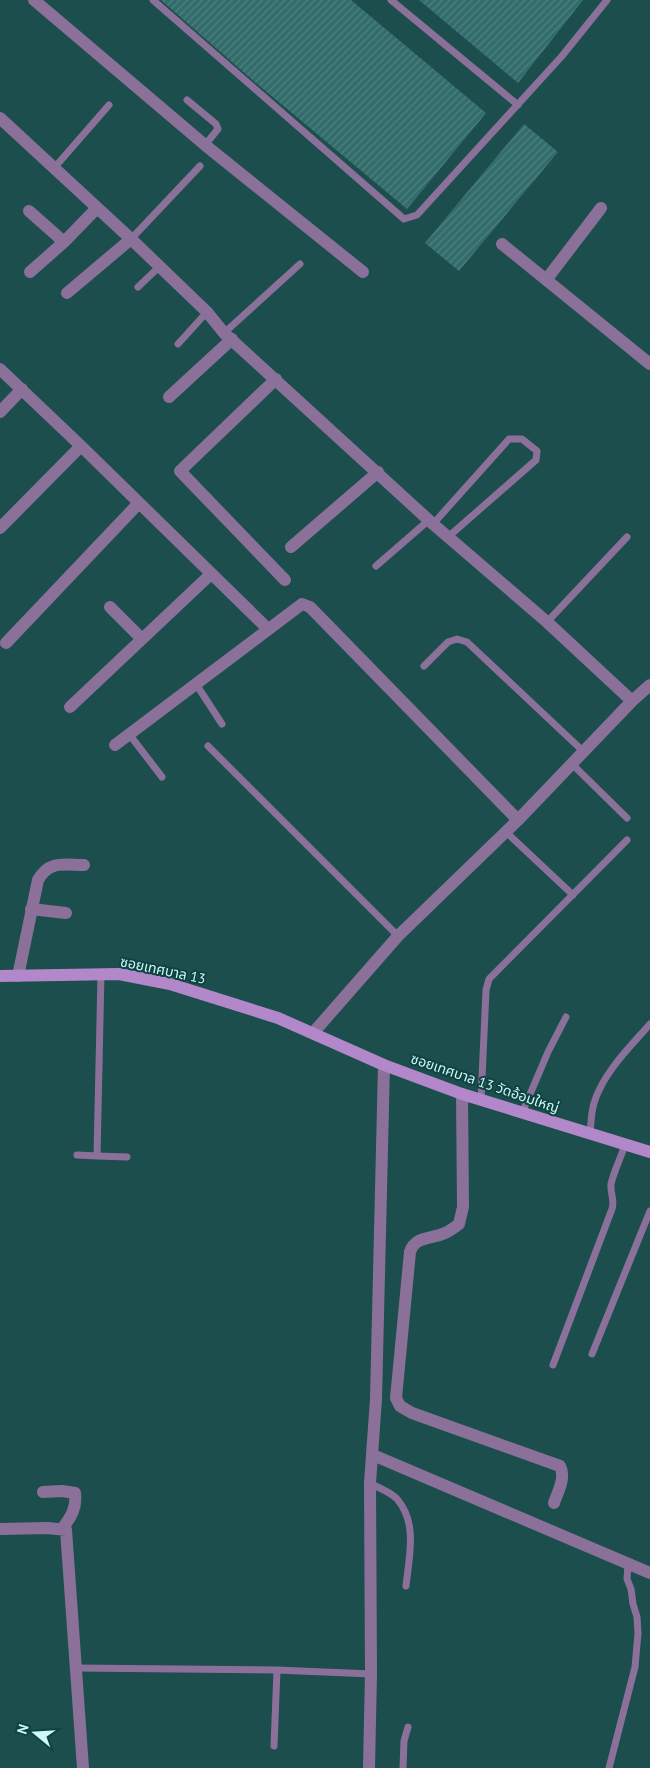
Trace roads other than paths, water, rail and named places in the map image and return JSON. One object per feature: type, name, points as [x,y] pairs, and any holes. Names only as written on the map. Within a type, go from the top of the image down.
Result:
[{"type":"street","points":[[34,0],[205,145],[362,272]]},
{"type":"street","points":[[0,118],[131,238],[207,312],[228,336],[431,522],[546,622],[632,701]]},
{"type":"street","points":[[30,272],[64,242],[97,208]]},
{"type":"street","points":[[546,280],[601,208]]},
{"type":"street","points":[[29,210],[64,242]]},
{"type":"street","points":[[67,293],[131,238]]},
{"type":"street","points":[[502,244],[650,364]]},
{"type":"street","points":[[169,397],[228,336]]},
{"type":"street","points":[[0,369],[268,629]]},
{"type":"street","points":[[276,379],[180,471],[285,580]]},
{"type":"street","points":[[0,412],[22,389]]},
{"type":"street","points":[[0,528],[81,446]]},
{"type":"street","points":[[291,547],[378,472]]},
{"type":"street","points":[[6,643],[138,504]]},
{"type":"street","points":[[70,707],[211,574]]},
{"type":"street","points":[[115,745],[302,604],[310,607],[518,820]]},
{"type":"street","points":[[110,607],[142,639]]},
{"type":"street","points":[[313,1033],[398,936],[506,832],[632,701],[650,685]]},
{"type":"street","points":[[18,976],[31,909],[38,880],[43,870],[53,865],[84,865]]},
{"type":"street","points":[[31,909],[66,913]]},
{"type":"street","name":"ซอยเทศบาล 13","points":[[0,976],[119,974],[170,984],[278,1018],[313,1033]]},
{"type":"street","name":"ซอยเทศบาล 13 วัดอ้อมใหญ่","points":[[313,1033],[384,1064],[462,1094],[650,1152]]},
{"type":"street","points":[[369,1768],[371,1674],[370,1483],[376,1399],[384,1064]]},
{"type":"street","points":[[462,1094],[463,1207],[459,1224],[445,1233],[418,1241],[412,1245],[396,1398],[400,1406],[412,1412],[560,1466],[563,1473],[562,1481],[554,1503]]},
{"type":"street","points":[[373,1455],[650,1573]]},
{"type":"street","points":[[43,1492],[62,1491],[75,1493],[76,1502],[73,1514],[62,1529]]},
{"type":"street","points":[[0,1529],[66,1530],[83,1768]]},
{"type":"lane","points":[[153,0],[404,219],[417,215],[562,56],[607,0]]},
{"type":"lane","points":[[391,0],[518,105]]},
{"type":"lane","points":[[187,100],[216,124],[218,129],[216,134],[205,145]]},
{"type":"lane","points":[[55,167],[109,105]]},
{"type":"lane","points":[[131,238],[200,166]]},
{"type":"lane","points":[[228,336],[300,264]]},
{"type":"lane","points":[[138,287],[159,267]]},
{"type":"lane","points":[[178,344],[207,312]]},
{"type":"lane","points":[[376,566],[431,522],[509,439],[522,439],[537,451],[536,460],[448,536]]},
{"type":"lane","points":[[546,622],[627,537]]},
{"type":"lane","points":[[424,666],[448,642],[457,638],[467,642],[584,752]]},
{"type":"lane","points":[[196,684],[222,724]]},
{"type":"lane","points":[[129,734],[162,777]]},
{"type":"lane","points":[[208,746],[398,936]]},
{"type":"lane","points":[[572,764],[627,818]]},
{"type":"lane","points":[[506,832],[572,895]]},
{"type":"lane","points":[[481,1100],[486,990],[489,979],[627,840]]},
{"type":"lane","points":[[97,1156],[101,974]]},
{"type":"lane","points":[[522,1113],[548,1052],[566,1017]]},
{"type":"lane","points":[[590,1134],[594,1103],[613,1066],[650,1024]]},
{"type":"lane","points":[[553,1365],[614,1202],[611,1194],[611,1184],[625,1145]]},
{"type":"lane","points":[[78,1156],[127,1157]]},
{"type":"lane","points":[[592,1354],[650,1211]]},
{"type":"lane","points":[[370,1483],[397,1498],[410,1522],[411,1535],[406,1586]]},
{"type":"lane","points":[[609,1768],[635,1667],[638,1633],[637,1617],[627,1579],[628,1564]]},
{"type":"lane","points":[[75,1668],[277,1670],[371,1674]]},
{"type":"lane","points":[[274,1746],[277,1670]]},
{"type":"lane","points":[[403,1768],[404,1741],[408,1727]]}]
